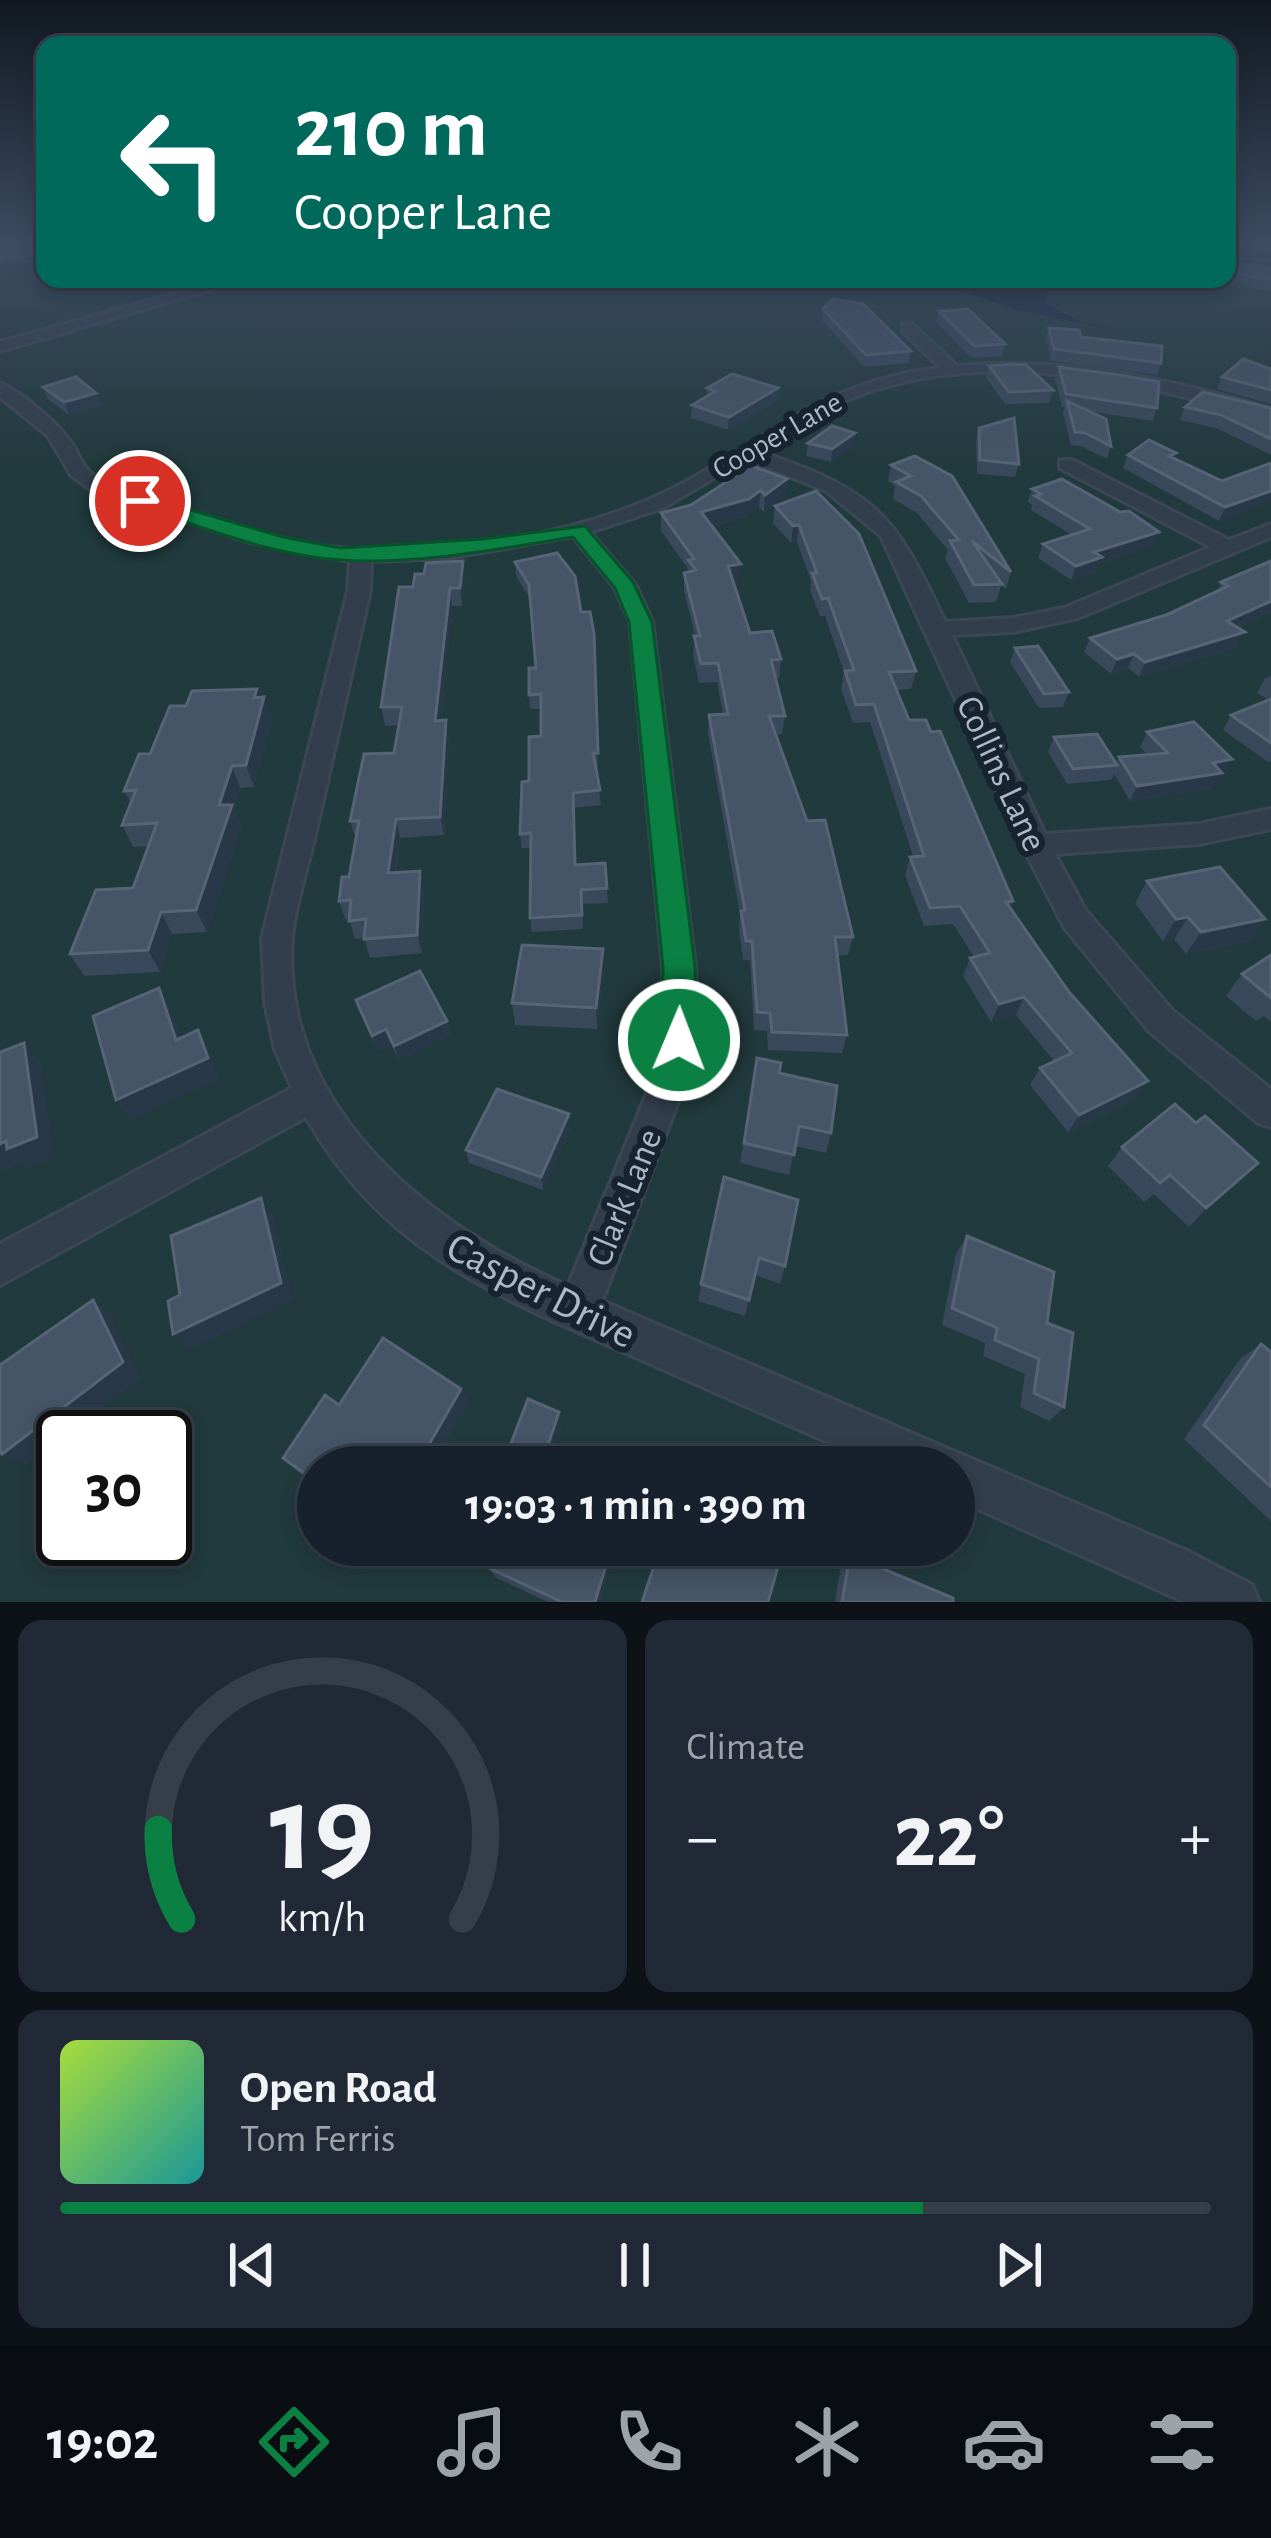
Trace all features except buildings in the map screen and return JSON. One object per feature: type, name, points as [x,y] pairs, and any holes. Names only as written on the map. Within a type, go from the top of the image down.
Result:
[{"type":"street","points":[[0,347],[114,315]]},
{"type":"street","points":[[908,328],[954,372]]},
{"type":"street","name":"Cooper Lane","points":[[0,388],[63,443],[77,472],[103,487],[280,543],[324,553],[361,554],[483,545],[578,530],[669,498],[802,414],[847,393],[954,372],[1035,370],[1110,376],[1194,392],[1271,414]]},
{"type":"street","name":"Collins Lane","points":[[742,452],[818,479],[873,513],[898,544],[1036,845],[1075,919],[1121,979],[1183,1041],[1271,1111]]},
{"type":"street","points":[[1066,464],[1228,548]]},
{"type":"street","name":"Clark Lane","points":[[577,1313],[671,1076],[682,1003],[640,622],[626,586],[578,530]]},
{"type":"street","points":[[937,629],[1013,625],[1059,616],[1271,530]]},
{"type":"street","name":"Casper Drive","points":[[361,554],[356,602],[277,938],[285,1025],[312,1095],[360,1169],[409,1214],[472,1261],[577,1313],[887,1446]]},
{"type":"street","points":[[1036,845],[1178,837],[1271,819]]},
{"type":"street","points":[[0,1265],[312,1095]]},
{"type":"street","points":[[975,1484],[1170,1568],[1235,1602]]},
{"type":"green space","points":[[0,315],[1271,315],[1271,1602],[0,1602]]},
{"type":"water","points":[[1040,315],[1067,315],[1125,332]]},
{"type":"route","points":[[140,501],[324,553],[431,550],[578,530],[626,586],[638,610],[679,967],[679,1040]]}]
